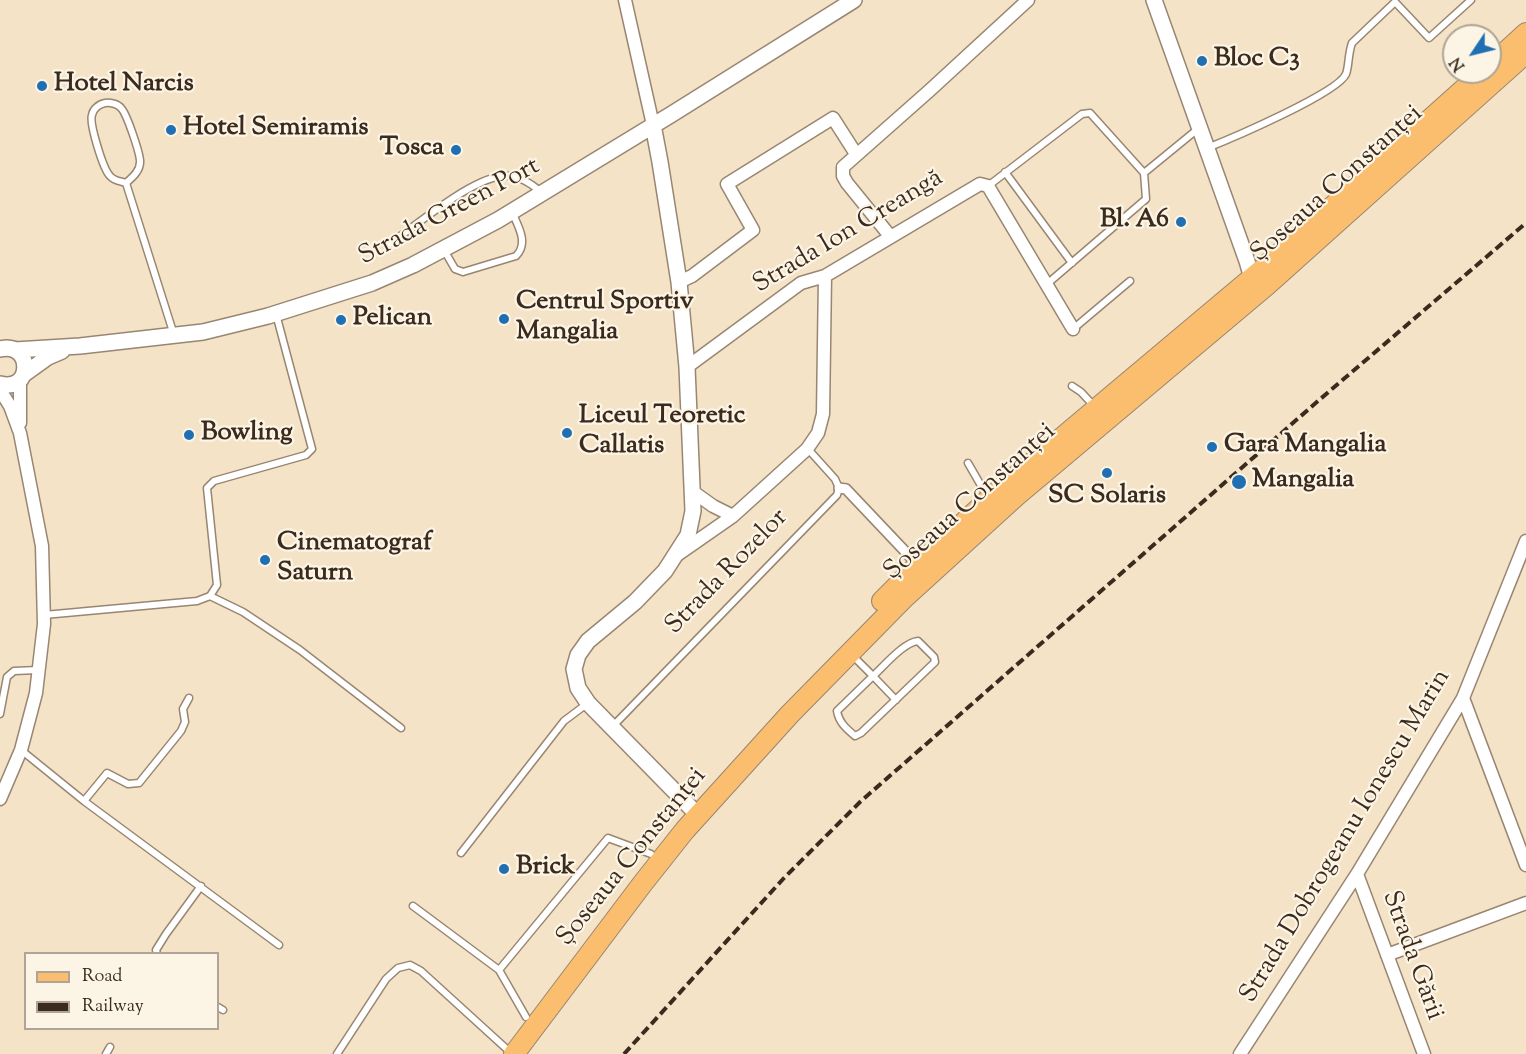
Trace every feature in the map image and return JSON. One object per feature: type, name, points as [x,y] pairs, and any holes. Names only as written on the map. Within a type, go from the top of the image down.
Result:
[{"type":"main road","points":[[1502,55],[1526,33]]},
{"type":"main road","name":"Șoseaua Constanței","points":[[507,1052],[685,830],[790,714],[905,597],[1068,451],[1268,284],[1526,53]]},
{"type":"main road","name":"Șoseaua Constanței","points":[[507,1052],[526,1017],[651,854],[805,680],[918,565],[989,499],[1252,278],[1470,84]]},
{"type":"street","name":"Strada Rozelor","points":[[625,0],[653,125],[679,282],[687,367],[693,511],[688,535],[665,571],[635,602],[588,641],[578,655],[574,669],[578,688],[588,703],[690,808]]},
{"type":"street","points":[[653,125],[854,0]]},
{"type":"street","points":[[890,236],[847,183],[843,176],[843,167],[1028,0]]},
{"type":"street","points":[[1154,0],[1248,261],[1252,278]]},
{"type":"street","points":[[679,282],[692,276],[753,230],[727,184],[833,118],[856,154]]},
{"type":"street","name":"Strada Green Port","points":[[7,350],[80,346],[174,336],[226,327],[372,283],[413,265],[512,212],[653,125]]},
{"type":"street","points":[[984,185],[1073,329]]},
{"type":"street","name":"Strada Ion Creangă","points":[[687,367],[801,283],[825,276],[890,236],[984,185]]},
{"type":"street","name":"Strada Rozelor","points":[[676,556],[733,516],[807,448],[818,433],[823,414],[825,276]]},
{"type":"street","name":"Strada Green Port","points":[[22,377],[57,352],[80,346]]},
{"type":"street","points":[[7,350],[23,358],[25,363],[22,377],[20,433]]},
{"type":"street","points":[[0,384],[10,385],[22,377]]},
{"type":"street","points":[[0,390],[10,406],[20,433],[42,547],[44,615],[36,693],[21,750],[0,799]]},
{"type":"street","points":[[839,488],[846,489],[918,565]]},
{"type":"street","name":"Strada Rozelor","points":[[692,491],[712,506],[733,516]]},
{"type":"street","name":"Strada Dobrogeanu Ionescu Marin","points":[[1240,1054],[1357,874],[1463,698],[1526,541]]},
{"type":"street","points":[[1463,698],[1526,866]]},
{"type":"street","name":"Strada Gării","points":[[1357,874],[1424,1054]]},
{"type":"street","points":[[1387,955],[1526,903]]},
{"type":"lane","points":[[1207,148],[1275,119],[1339,82],[1346,75],[1352,43],[1396,1],[1429,38],[1471,0]]},
{"type":"lane","points":[[103,103],[120,106],[126,115],[140,161],[133,178],[126,183],[116,181],[105,169],[91,124],[96,107],[103,103]]},
{"type":"lane","name":"Strada Ion Creangă","points":[[984,185],[1082,114],[1090,113],[1144,174]]},
{"type":"lane","points":[[1046,284],[1146,199],[1144,174],[1199,128]]},
{"type":"lane","points":[[1005,172],[1072,263]]},
{"type":"lane","points":[[387,246],[461,194],[484,181],[502,176],[515,177],[531,182],[543,193]]},
{"type":"lane","points":[[126,183],[174,336]]},
{"type":"lane","points":[[443,249],[455,268],[463,272],[516,256],[523,239],[512,212]]},
{"type":"lane","points":[[1073,329],[1130,281]]},
{"type":"lane","points":[[44,615],[197,601],[210,596],[217,585],[207,488],[214,481],[306,455],[312,449],[275,314]]},
{"type":"lane","points":[[1072,386],[1081,392],[1096,409]]},
{"type":"lane","points":[[807,448],[835,479],[839,488]]},
{"type":"lane","points":[[968,463],[989,499]]},
{"type":"lane","name":"Strada Rozelor","points":[[612,727],[837,495],[839,488]]},
{"type":"lane","points":[[210,596],[243,612],[300,650],[401,728]]},
{"type":"lane","points":[[914,641],[918,641],[934,657],[935,662],[861,733],[855,736],[842,724],[837,711],[873,676],[906,645],[914,641]]},
{"type":"lane","points":[[850,652],[896,700]]},
{"type":"lane","points":[[0,714],[7,677],[14,671],[39,670]]},
{"type":"lane","points":[[84,801],[107,774],[128,784],[140,783],[181,731],[185,722],[183,709],[189,698]]},
{"type":"lane","points":[[461,853],[564,721],[588,703]]},
{"type":"lane","points":[[21,750],[84,801],[279,945]]},
{"type":"lane","points":[[499,970],[608,838],[651,854]]},
{"type":"lane","points":[[156,952],[166,934],[201,886]]},
{"type":"lane","points":[[413,906],[499,970],[526,1017]]},
{"type":"lane","points":[[337,1054],[386,979],[398,968],[410,965],[421,971],[507,1052]]},
{"type":"lane","points":[[106,1054],[110,1047]]},
{"type":"railway","points":[[624,1054],[784,878],[860,802],[1318,401],[1526,223]]},
{"type":"place","name":"Bloc C3","points":[[1202,61]]},
{"type":"place","name":"Hotel Narcis","points":[[42,86]]},
{"type":"place","name":"Hotel Semiramis","points":[[171,130]]},
{"type":"place","name":"Tosca","points":[[456,150]]},
{"type":"place","name":"Bl. A6","points":[[1181,222]]},
{"type":"place","name":"Centrul Sportiv Mangalia","points":[[504,319]]},
{"type":"place","name":"Pelican","points":[[341,320]]},
{"type":"place","name":"Liceul Teoretic Callatis","points":[[567,433]]},
{"type":"place","name":"Bowling","points":[[189,435]]},
{"type":"place","name":"Gara Mangalia","points":[[1212,447]]},
{"type":"place","name":"SC Solaris","points":[[1107,473]]},
{"type":"place","name":"Mangalia","points":[[1239,482]]},
{"type":"place","name":"Cinematograf Saturn","points":[[265,560]]},
{"type":"place","name":"Brick","points":[[504,869]]}]
